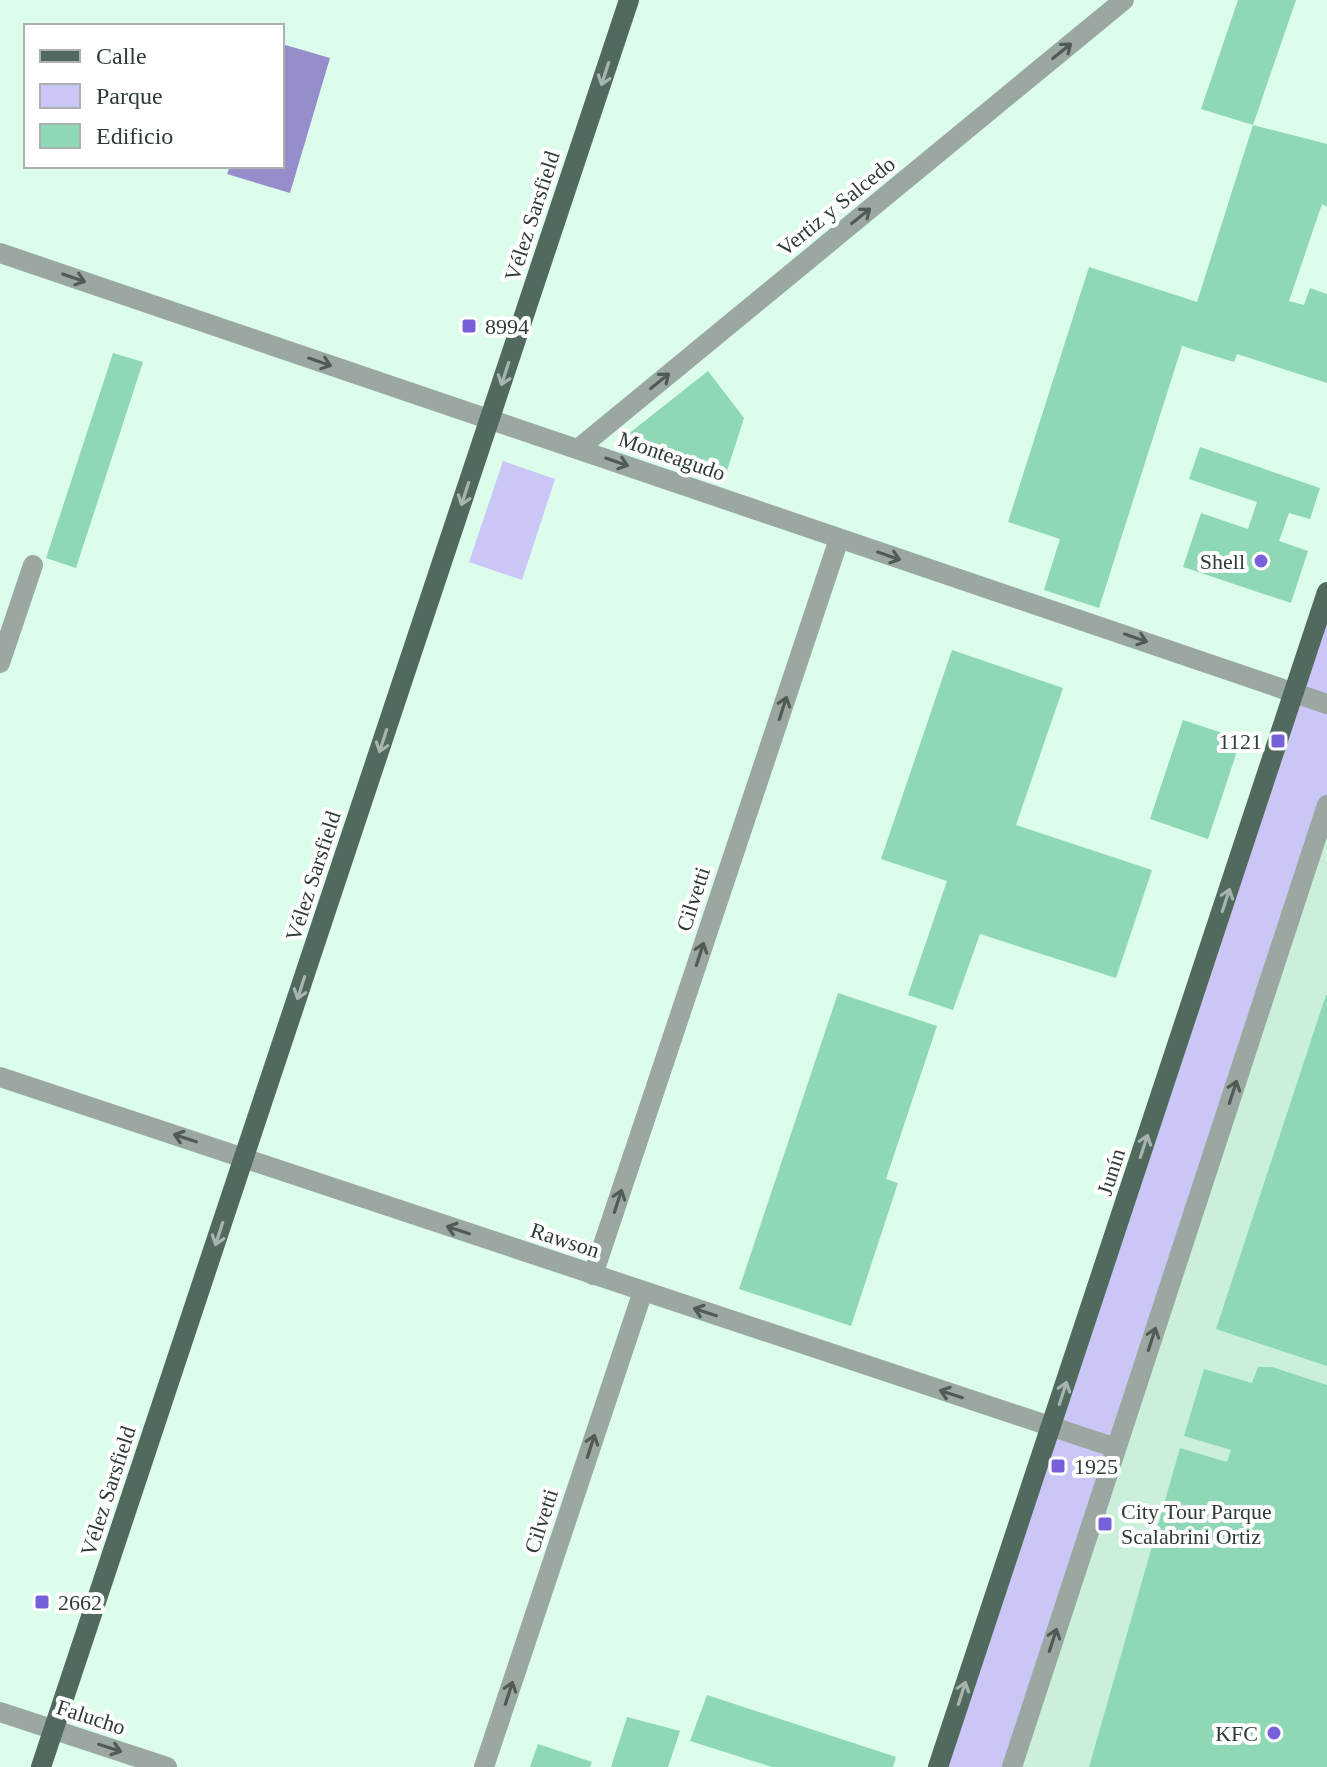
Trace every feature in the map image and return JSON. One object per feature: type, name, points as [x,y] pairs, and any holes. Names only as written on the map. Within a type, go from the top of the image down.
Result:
[{"type":"main road","name":"Vélez Sarsfield","points":[[41,1767],[629,0]]},
{"type":"main road","name":"Junín","points":[[938,1767],[1327,592]]},
{"type":"street","name":"Vertiz y Salcedo","points":[[578,449],[1124,0]]},
{"type":"street","name":"Monteagudo","points":[[0,253],[1327,704]]},
{"type":"street","name":"Cilvetti","points":[[593,1275],[839,539]]},
{"type":"street","points":[[0,663],[33,565]]},
{"type":"street","points":[[1012,1767],[1327,805]]},
{"type":"street","name":"Rawson","points":[[0,1077],[1116,1448]]},
{"type":"street","name":"Cilvetti","points":[[484,1767],[643,1291]]},
{"type":"street","name":"Falucho","points":[[0,1712],[167,1767]]},
{"type":"shaded area","points":[[284,45],[330,58],[290,193],[227,174],[229,168],[284,168]]},
{"type":"shaded area","points":[[1327,805],[1327,1767],[1012,1767]]},
{"type":"green space","points":[[503,461],[555,479],[522,580],[469,562]]},
{"type":"green space","points":[[1327,592],[1327,805],[1012,1767],[938,1767]]},
{"type":"building","points":[[1238,0],[1296,0],[1253,125],[1201,109]]},
{"type":"building","points":[[1253,125],[1327,144],[1327,207],[1322,204],[1289,301],[1304,305],[1310,288],[1327,294],[1327,383],[1237,354],[1234,362],[1182,346],[1099,608],[1044,590],[1060,539],[1008,522],[1089,267],[1197,302]]},
{"type":"building","points":[[113,353],[143,362],[76,568],[46,558]]},
{"type":"building","points":[[708,371],[744,418],[725,477],[627,435]]},
{"type":"building","points":[[1200,447],[1320,488],[1310,519],[1289,513],[1279,541],[1308,551],[1291,603],[1183,567],[1201,513],[1248,529],[1257,502],[1189,479]]},
{"type":"building","points":[[952,650],[1063,688],[1016,825],[1152,870],[1116,978],[980,934],[953,1010],[908,995],[947,881],[881,859]]},
{"type":"building","points":[[1183,720],[1241,739],[1208,839],[1150,819]]},
{"type":"building","points":[[838,993],[937,1026],[886,1179],[898,1183],[851,1326],[739,1289]]},
{"type":"building","points":[[1327,995],[1327,1366],[1216,1329]]},
{"type":"building","points":[[1258,1367],[1272,1367],[1327,1385],[1327,1767],[1089,1767],[1180,1448],[1227,1462],[1231,1450],[1184,1436],[1204,1369],[1252,1383]]},
{"type":"building","points":[[707,1695],[896,1757],[893,1767],[772,1767],[690,1741]]},
{"type":"building","points":[[627,1717],[680,1731],[668,1767],[611,1767]]},
{"type":"building","points":[[538,1744],[592,1762],[590,1767],[530,1767]]},
{"type":"place","name":"8994","points":[[469,326]]},
{"type":"place","name":"Shell","points":[[1261,561]]},
{"type":"place","name":"1121","points":[[1278,741]]},
{"type":"place","name":"1925","points":[[1058,1466]]},
{"type":"place","name":"City Tour Parque Scalabrini Ortiz","points":[[1105,1524]]},
{"type":"place","name":"2662","points":[[42,1602]]},
{"type":"place","name":"KFC","points":[[1274,1733]]}]
